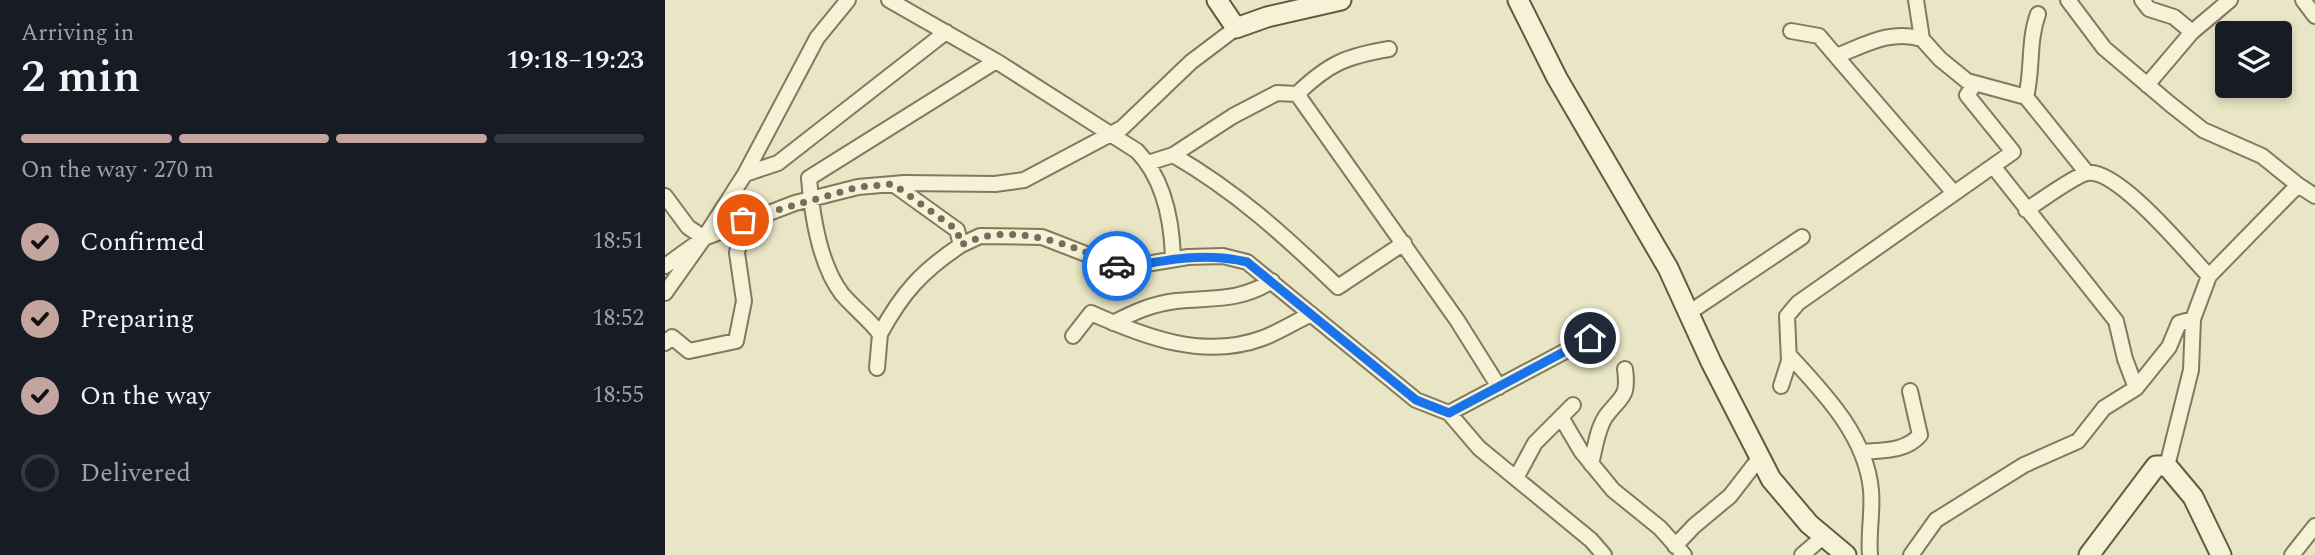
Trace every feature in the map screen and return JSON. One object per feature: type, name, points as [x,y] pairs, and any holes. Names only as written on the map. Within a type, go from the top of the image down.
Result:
[{"type":"street","points":[[665,293],[745,174],[817,38],[848,0]]},
{"type":"street","points":[[889,0],[996,61],[1137,151],[1154,169],[1172,234],[1173,259]]},
{"type":"street","points":[[1217,0],[1236,28]]},
{"type":"street","points":[[665,266],[704,238],[743,220],[858,187],[893,184],[995,184],[1024,180],[1122,128],[1191,62],[1236,28],[1267,17],[1341,0]]},
{"type":"street","points":[[1518,0],[1557,78],[1617,178],[1690,312],[1711,362],[1771,479],[1809,524],[1846,555]]},
{"type":"street","points":[[1916,0],[1922,39]]},
{"type":"street","points":[[2068,0],[2104,48],[2203,130],[2262,156],[2298,185],[2314,194]]},
{"type":"street","points":[[2142,0],[2149,9],[2174,17],[2192,33]]},
{"type":"street","points":[[2147,85],[2192,33],[2230,0]]},
{"type":"street","points":[[2304,0],[2315,16]]},
{"type":"street","points":[[2027,97],[2030,81],[2028,57],[2038,14]]},
{"type":"street","points":[[1791,31],[1819,36],[1954,194]]},
{"type":"street","points":[[745,174],[778,163],[946,32]]},
{"type":"street","points":[[1836,56],[1885,36],[1909,35],[1922,39],[1940,59],[1975,84],[2027,97],[2087,173]]},
{"type":"street","points":[[1148,163],[1173,155],[1233,116],[1277,93],[1297,94],[1311,80],[1349,56],[1389,49]]},
{"type":"street","points":[[880,334],[843,294],[829,272],[810,199],[809,178],[996,61]]},
{"type":"street","points":[[1780,386],[1789,355],[1787,316],[1798,303],[2013,152],[1967,95],[1975,84]]},
{"type":"street","points":[[1297,94],[1404,243],[1499,387]]},
{"type":"street","points":[[1173,155],[1269,220],[1338,287],[1404,243]]},
{"type":"street","points":[[1993,166],[2116,321],[2125,359],[2136,388]]},
{"type":"street","points":[[2026,209],[2087,173],[2105,176],[2128,192],[2209,276]]},
{"type":"street","points":[[893,184],[957,230],[961,245]]},
{"type":"street","points":[[2167,466],[2191,370],[2193,319],[2209,276],[2298,185]]},
{"type":"street","points":[[665,195],[688,227],[704,238]]},
{"type":"street","points":[[665,343],[672,337],[688,351],[736,341],[744,301],[737,253],[743,220]]},
{"type":"street","points":[[877,368],[880,334],[894,307],[916,278],[961,245],[980,236],[1042,237],[1122,268],[1173,259],[1223,256],[1247,262],[1416,400],[1449,413],[1479,448],[1591,540],[1604,555]]},
{"type":"street","points":[[1690,312],[1802,237]]},
{"type":"street","points":[[1113,323],[1141,308],[1252,294],[1272,282]]},
{"type":"street","points":[[1073,336],[1091,313],[1140,335],[1175,344],[1227,347],[1263,338],[1311,314]]},
{"type":"street","points":[[1911,555],[1936,520],[2024,465],[2078,441],[2104,408],[2136,388],[2169,347],[2179,323],[2193,319]]},
{"type":"street","points":[[1449,413],[1590,338]]},
{"type":"street","points":[[1789,355],[1831,401],[1867,462],[1871,491],[1870,555]]},
{"type":"street","points":[[1591,464],[1605,417],[1620,403],[1628,388],[1625,369]]},
{"type":"street","points":[[1861,452],[1904,447],[1912,444],[1920,435],[1910,391]]},
{"type":"street","points":[[1516,478],[1535,443],[1573,405]]},
{"type":"street","points":[[1561,417],[1591,464],[1613,490],[1660,528],[1679,550],[1694,526],[1730,496],[1761,456]]},
{"type":"street","points":[[2089,555],[2156,466],[2167,466]]},
{"type":"street","points":[[2167,466],[2193,497],[2221,555]]},
{"type":"street","points":[[2292,555],[2315,526]]},
{"type":"street","points":[[1802,555],[1824,536]]},
{"type":"way so far","points":[[743,220],[858,187],[893,184],[957,230],[961,245],[980,236],[1042,237],[1117,266]]},
{"type":"route","points":[[1117,266],[1122,268],[1188,257],[1223,256],[1247,262],[1416,400],[1449,413],[1590,338]]}]
